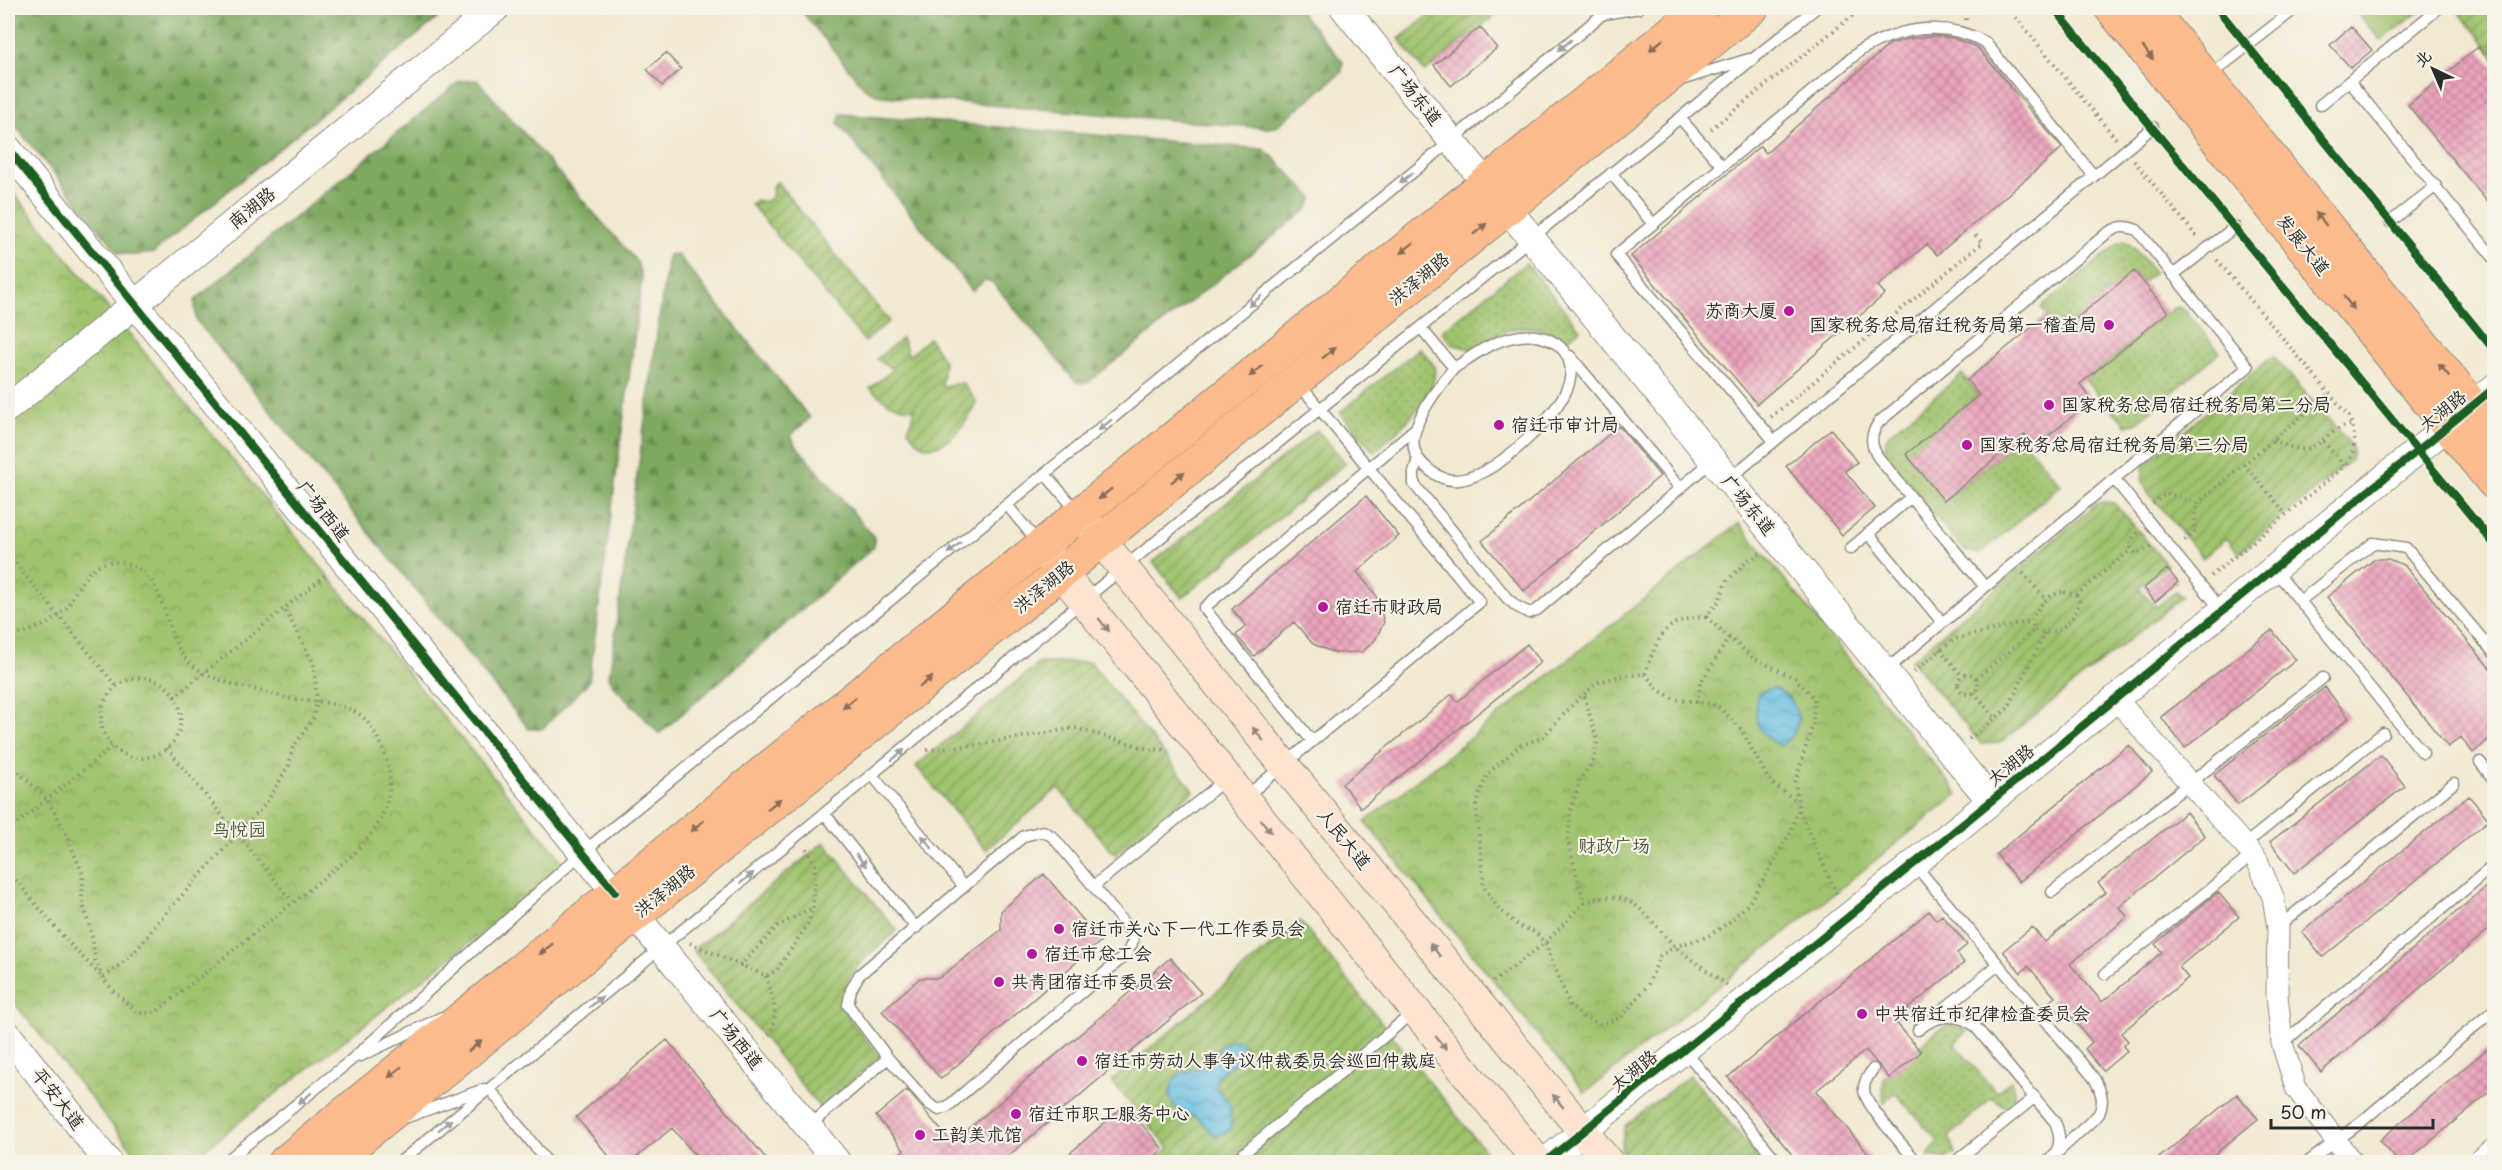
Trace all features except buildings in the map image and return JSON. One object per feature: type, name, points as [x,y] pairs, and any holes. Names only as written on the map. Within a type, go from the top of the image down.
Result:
[{"type":"main road","name":"洪泽湖路","points":[[285,1162],[493,992],[625,904],[1061,573],[1296,380],[1701,8]]},
{"type":"main road","name":"洪泽湖路","points":[[333,1162],[371,1131],[625,904],[1080,515],[1496,195],[1652,89],[1752,8]]},
{"type":"main road","name":"发展大道","points":[[2111,8],[2494,483]]},
{"type":"main road","name":"发展大道","points":[[2149,8],[2484,397],[2494,432]]},
{"type":"main road","name":"人民大道","points":[[1080,515],[1608,1162]]},
{"type":"main road","points":[[1041,547],[1538,1162]]},
{"type":"street","name":"南湖路","points":[[8,408],[496,8]]},
{"type":"street","name":"广场东道","points":[[1344,8],[1719,471],[1991,801]]},
{"type":"street","name":"广场西道","points":[[8,149],[625,904],[669,942],[752,1058],[837,1162]]},
{"type":"street","name":"太湖路","points":[[1545,1162],[1914,864],[2484,397]]},
{"type":"street","points":[[2116,699],[2257,860],[2272,897],[2278,927],[2277,995],[2282,1043],[2296,1088],[2352,1162]]},
{"type":"street","name":"平安大道","points":[[8,1035],[108,1162]]},
{"type":"street","points":[[2478,1162],[2494,1149]]},
{"type":"lane","points":[[225,1162],[350,1061],[583,852],[1451,141],[1606,11],[1639,8]]},
{"type":"lane","points":[[400,1162],[873,776],[1123,568],[1816,8]]},
{"type":"lane","points":[[2277,8],[2284,17]]},
{"type":"lane","points":[[2207,78],[2296,8]]},
{"type":"lane","points":[[2320,105],[2439,8]]},
{"type":"lane","points":[[1774,441],[1616,255],[1861,50],[1893,34],[1934,28],[1964,33],[1985,42],[2094,176]]},
{"type":"lane","points":[[1652,89],[1754,58]]},
{"type":"lane","points":[[2349,81],[2494,258]]},
{"type":"lane","points":[[1680,118],[1722,166]]},
{"type":"lane","points":[[1418,458],[1414,472],[1414,484],[1507,598],[1529,613],[1537,610],[1680,488],[1719,471],[1774,441],[2153,127]]},
{"type":"lane","points":[[1611,173],[1653,224]]},
{"type":"lane","points":[[2390,222],[2436,186]]},
{"type":"lane","points":[[1891,678],[1942,622],[1985,587],[2248,367],[2137,230],[2127,226],[2117,226],[1879,422],[1872,431],[1871,446],[1985,587]]},
{"type":"lane","points":[[2173,275],[2235,227]]},
{"type":"lane","points":[[1421,327],[1454,368]]},
{"type":"lane","points":[[1568,353],[1571,365],[1570,382],[1554,411],[1495,466],[1470,478],[1445,479],[1436,475],[1418,458],[1413,442],[1417,427],[1430,398],[1454,368],[1486,348],[1508,338],[1527,335],[1558,345],[1568,353],[1680,488]]},
{"type":"lane","points":[[1094,886],[1235,788],[1284,765],[1480,602],[1296,380]]},
{"type":"lane","points":[[1312,741],[1204,608],[1417,427]]},
{"type":"lane","points":[[1045,474],[1080,515]]},
{"type":"lane","points":[[2114,479],[2223,611]]},
{"type":"lane","points":[[1850,549],[1911,497]]},
{"type":"lane","points":[[1007,505],[1041,547]]},
{"type":"lane","points":[[1868,533],[1942,622]]},
{"type":"lane","points":[[2300,601],[2373,543],[2406,548],[2494,653]]},
{"type":"lane","points":[[2274,569],[2423,753]]},
{"type":"lane","points":[[2052,892],[2323,678]]},
{"type":"lane","points":[[2105,974],[2384,733]]},
{"type":"lane","points":[[2480,762],[2494,780]]},
{"type":"lane","points":[[873,776],[964,887]]},
{"type":"lane","points":[[2278,927],[2454,783]]},
{"type":"lane","points":[[825,814],[916,928]]},
{"type":"lane","points":[[1043,831],[1053,837],[1094,886],[1131,932],[1133,941],[1127,954],[947,1107],[939,1110],[929,1104],[888,1058],[848,1005],[859,975],[964,887],[1024,836],[1043,831]]},
{"type":"lane","points":[[1914,864],[2094,1078],[2102,1097],[2099,1114],[2047,1162]]},
{"type":"lane","points":[[2282,1043],[2494,865]]},
{"type":"lane","points":[[1918,1030],[1998,965]]},
{"type":"lane","points":[[350,1061],[493,992]]},
{"type":"lane","points":[[2308,1162],[2360,1124],[2494,1010]]},
{"type":"lane","points":[[1233,1162],[1416,1011]]},
{"type":"lane","points":[[1929,1021],[1941,1017],[1957,1016],[1974,1025],[2055,1122],[2060,1133],[2058,1152]]},
{"type":"lane","points":[[1684,1050],[1778,1162]]},
{"type":"lane","points":[[808,1127],[888,1058]]},
{"type":"lane","points":[[1873,1069],[1866,1080],[1864,1091],[1870,1105],[1917,1162]]},
{"type":"lane","points":[[371,1131],[492,1087]]},
{"type":"lane","points":[[492,1087],[547,1162]]},
{"type":"lane","points":[[1955,1162],[2035,1097]]},
{"type":"path","points":[[1699,139],[1862,8]]},
{"type":"path","points":[[1761,425],[1982,243],[1973,232]]},
{"type":"path","points":[[2173,551],[2194,532],[2197,503],[2329,394]]},
{"type":"path","points":[[2273,440],[2289,448],[2311,448],[2318,446],[2343,426],[2353,425]]},
{"type":"path","points":[[2244,464],[2286,514]]},
{"type":"path","points":[[2201,584],[2345,466]]},
{"type":"path","points":[[2141,512],[2166,493],[2197,503]]},
{"type":"path","points":[[1706,617],[1719,601],[1726,582],[1747,561],[1779,542]]},
{"type":"path","points":[[2076,595],[2131,550]]},
{"type":"path","points":[[8,554],[117,687]]},
{"type":"path","points":[[174,697],[344,560]]},
{"type":"path","points":[[2014,562],[2046,599]]},
{"type":"path","points":[[8,638],[58,616],[90,572],[104,563],[123,563],[140,570],[153,584],[178,650],[191,665],[239,688],[290,699],[333,704],[358,713],[374,733],[386,754],[391,786],[382,818],[369,839],[350,857],[292,901],[156,1012],[138,1013],[124,1003],[104,978],[67,941],[8,871]]},
{"type":"path","points":[[1891,678],[1941,650],[1954,639],[2032,621],[2046,599],[2064,592],[2076,595]]},
{"type":"path","points":[[2034,630],[2045,633],[2059,630],[2073,617],[2078,607],[2076,595]]},
{"type":"path","points":[[104,978],[129,960],[155,925],[267,802],[289,765],[293,747],[313,719],[317,702],[314,664],[284,608]]},
{"type":"path","points":[[1646,674],[1658,641],[1672,623],[1687,618],[1706,617],[1753,658],[1795,678],[1814,698],[1813,724],[1795,782],[1799,809],[1847,918]]},
{"type":"path","points":[[2032,621],[2034,630]]},
{"type":"path","points":[[1976,679],[2034,630]]},
{"type":"path","points":[[1952,753],[2008,708],[2045,633]]},
{"type":"path","points":[[1928,635],[1962,676]]},
{"type":"path","points":[[1698,702],[1700,684],[1730,636]]},
{"type":"path","points":[[1646,674],[1620,676],[1597,683],[1542,738],[1521,745],[1487,774],[1476,804],[1484,887],[1498,908],[1520,927],[1535,932],[1545,943],[1570,1006],[1583,1017],[1601,1024],[1621,1018],[1648,985],[1660,956],[1676,946],[1707,937],[1728,923],[1748,904],[1790,834],[1799,809]]},
{"type":"path","points":[[1646,674],[1659,690],[1674,699],[1720,708],[1741,729],[1770,782],[1798,802]]},
{"type":"path","points":[[1967,674],[1976,679],[1978,683],[1974,692],[1969,694],[1960,690],[1958,680],[1962,676],[1967,674]]},
{"type":"path","points":[[141,678],[154,681],[165,686],[174,697],[179,706],[181,718],[174,742],[167,748],[151,757],[137,758],[124,754],[112,746],[105,736],[101,722],[108,696],[129,680],[141,678]]},
{"type":"path","points":[[1974,692],[1995,718]]},
{"type":"path","points":[[1584,694],[1597,741],[1594,760],[1580,779],[1570,813],[1568,841],[1584,903]]},
{"type":"path","points":[[902,752],[976,745],[1075,728],[1149,749],[1168,750]]},
{"type":"path","points":[[8,831],[112,746]]},
{"type":"path","points":[[167,748],[292,901]]},
{"type":"path","points":[[8,762],[47,799],[65,831],[82,875],[82,901],[96,960],[104,978]]},
{"type":"path","points":[[669,942],[766,976],[777,970],[808,924],[813,907],[815,865],[799,836]]},
{"type":"path","points":[[1473,996],[1545,943],[1584,903],[1604,896],[1621,898],[1645,912],[1676,946],[1746,1000]]},
{"type":"path","points":[[740,966],[778,926],[813,907]]},
{"type":"path","points":[[752,1058],[775,1027],[777,1018],[766,976]]},
{"type":"green space","points":[[8,8],[450,8],[153,253],[135,255],[119,253],[8,117]]},
{"type":"green space","points":[[799,8],[1297,8],[1343,62],[1342,72],[1276,127],[1266,128],[881,96],[865,89]]},
{"type":"green space","points":[[1438,8],[1504,8],[1425,72],[1399,39]]},
{"type":"green space","points":[[2354,8],[2423,8],[2381,41]]},
{"type":"green space","points":[[2464,8],[2494,8],[2494,55],[2459,12]]},
{"type":"green space","points":[[477,80],[637,262],[642,278],[589,682],[542,729],[529,729],[196,320],[195,300],[460,81]]},
{"type":"green space","points":[[841,114],[1263,149],[1313,198],[1309,208],[1087,383],[1076,382],[992,282],[985,280],[972,291],[838,123]]},
{"type":"green space","points":[[777,182],[889,321],[865,342],[751,204],[756,200],[764,202],[769,199],[773,195],[772,186]]},
{"type":"green space","name":"鸟悦园","points":[[8,186],[567,867],[188,1162],[142,1162],[8,995]]},
{"type":"green space","points":[[2124,241],[2134,248],[2154,272],[2143,282],[2134,271],[2061,331],[2041,308]]},
{"type":"green space","points":[[677,254],[810,418],[791,435],[795,444],[874,537],[874,547],[659,734],[613,685],[609,677],[668,255]]},
{"type":"green space","points":[[1526,263],[1580,329],[1566,341],[1540,329],[1529,327],[1497,335],[1472,350],[1452,344],[1442,331]]},
{"type":"green space","points":[[2175,307],[2186,312],[2220,352],[2136,423],[2126,425],[2085,380]]},
{"type":"green space","points":[[902,338],[909,356],[929,338],[944,361],[942,386],[963,383],[976,401],[962,426],[947,441],[938,445],[929,447],[921,444],[908,430],[915,409],[890,403],[870,388],[893,370],[877,359]]},
{"type":"green space","points":[[1420,348],[1434,367],[1434,378],[1430,390],[1414,414],[1374,452],[1340,412]]},
{"type":"green space","points":[[2273,356],[2351,445],[2353,451],[2351,460],[2239,553],[2226,538],[2203,558],[2147,491],[2142,482],[2144,465]]},
{"type":"green space","points":[[1962,374],[1979,395],[1907,454],[1945,500],[2021,438],[2061,485],[1980,554],[1965,550],[1959,545],[1887,458],[1885,449],[1889,434]]},
{"type":"green space","points":[[1317,430],[1346,463],[1182,598],[1153,562]]},
{"type":"green space","points":[[2113,503],[2120,509],[2167,565],[2139,588],[2156,607],[2176,591],[2182,597],[2000,743],[1981,744],[1911,660],[2096,504]]},
{"type":"green space","name":"财政广场","points":[[1739,523],[1958,794],[1585,1093],[1365,822]]},
{"type":"green space","points":[[1090,662],[1194,791],[1115,855],[1058,788],[986,850],[916,766],[1039,663]]},
{"type":"green space","points":[[824,842],[897,931],[868,956],[850,976],[843,999],[849,1018],[880,1056],[820,1108],[693,950]]},
{"type":"green space","points":[[1300,921],[1494,1162],[1152,1162],[1169,1148],[1111,1081]]},
{"type":"green space","points":[[1951,1024],[1967,1031],[1954,1044],[1996,1092],[2011,1081],[2014,1095],[2009,1109],[1991,1098],[1949,1137],[1955,1154],[1946,1159],[1928,1156],[1938,1141],[1895,1093],[1884,1103],[1883,1095],[1884,1078],[1938,1030]]},
{"type":"green space","points":[[1690,1075],[1762,1162],[1632,1162],[1621,1150],[1625,1126]]},
{"type":"water","points":[[1772,688],[1783,692],[1790,699],[1799,719],[1794,733],[1781,746],[1766,737],[1756,718],[1758,693]]},
{"type":"water","points":[[1230,1040],[1238,1040],[1245,1046],[1238,1062],[1217,1078],[1217,1088],[1229,1104],[1231,1130],[1216,1136],[1198,1118],[1178,1110],[1174,1106],[1170,1091],[1177,1077],[1183,1072],[1207,1063]]},
{"type":"cycle path","points":[[2054,8],[2494,544]]},
{"type":"cycle path","points":[[2217,8],[2494,350]]},
{"type":"cycle path","points":[[8,149],[615,892]]},
{"type":"cycle path","points":[[1545,1162],[1968,820],[2494,388]]},
{"type":"place","name":"苏商大厦","points":[[1789,311]]},
{"type":"place","name":"国家税务总局宿迁税务局第一稽查局","points":[[2109,325]]},
{"type":"place","name":"国家税务总局宿迁税务局第二分局","points":[[2049,405]]},
{"type":"place","name":"宿迁市审计局","points":[[1499,425]]},
{"type":"place","name":"国家税务总局宿迁税务局第三分局","points":[[1967,445]]},
{"type":"place","name":"宿迁市财政局","points":[[1323,607]]},
{"type":"place","name":"宿迁市关心下一代工作委员会","points":[[1059,929]]},
{"type":"place","name":"宿迁市总工会","points":[[1032,954]]},
{"type":"place","name":"共青团宿迁市委员会","points":[[999,982]]},
{"type":"place","name":"中共宿迁市纪律检查委员会","points":[[1862,1014]]},
{"type":"place","name":"宿迁市劳动人事争议仲裁委员会巡回仲裁庭","points":[[1082,1061]]},
{"type":"place","name":"宿迁市职工服务中心","points":[[1016,1114]]},
{"type":"place","name":"工韵美术馆","points":[[920,1135]]}]
